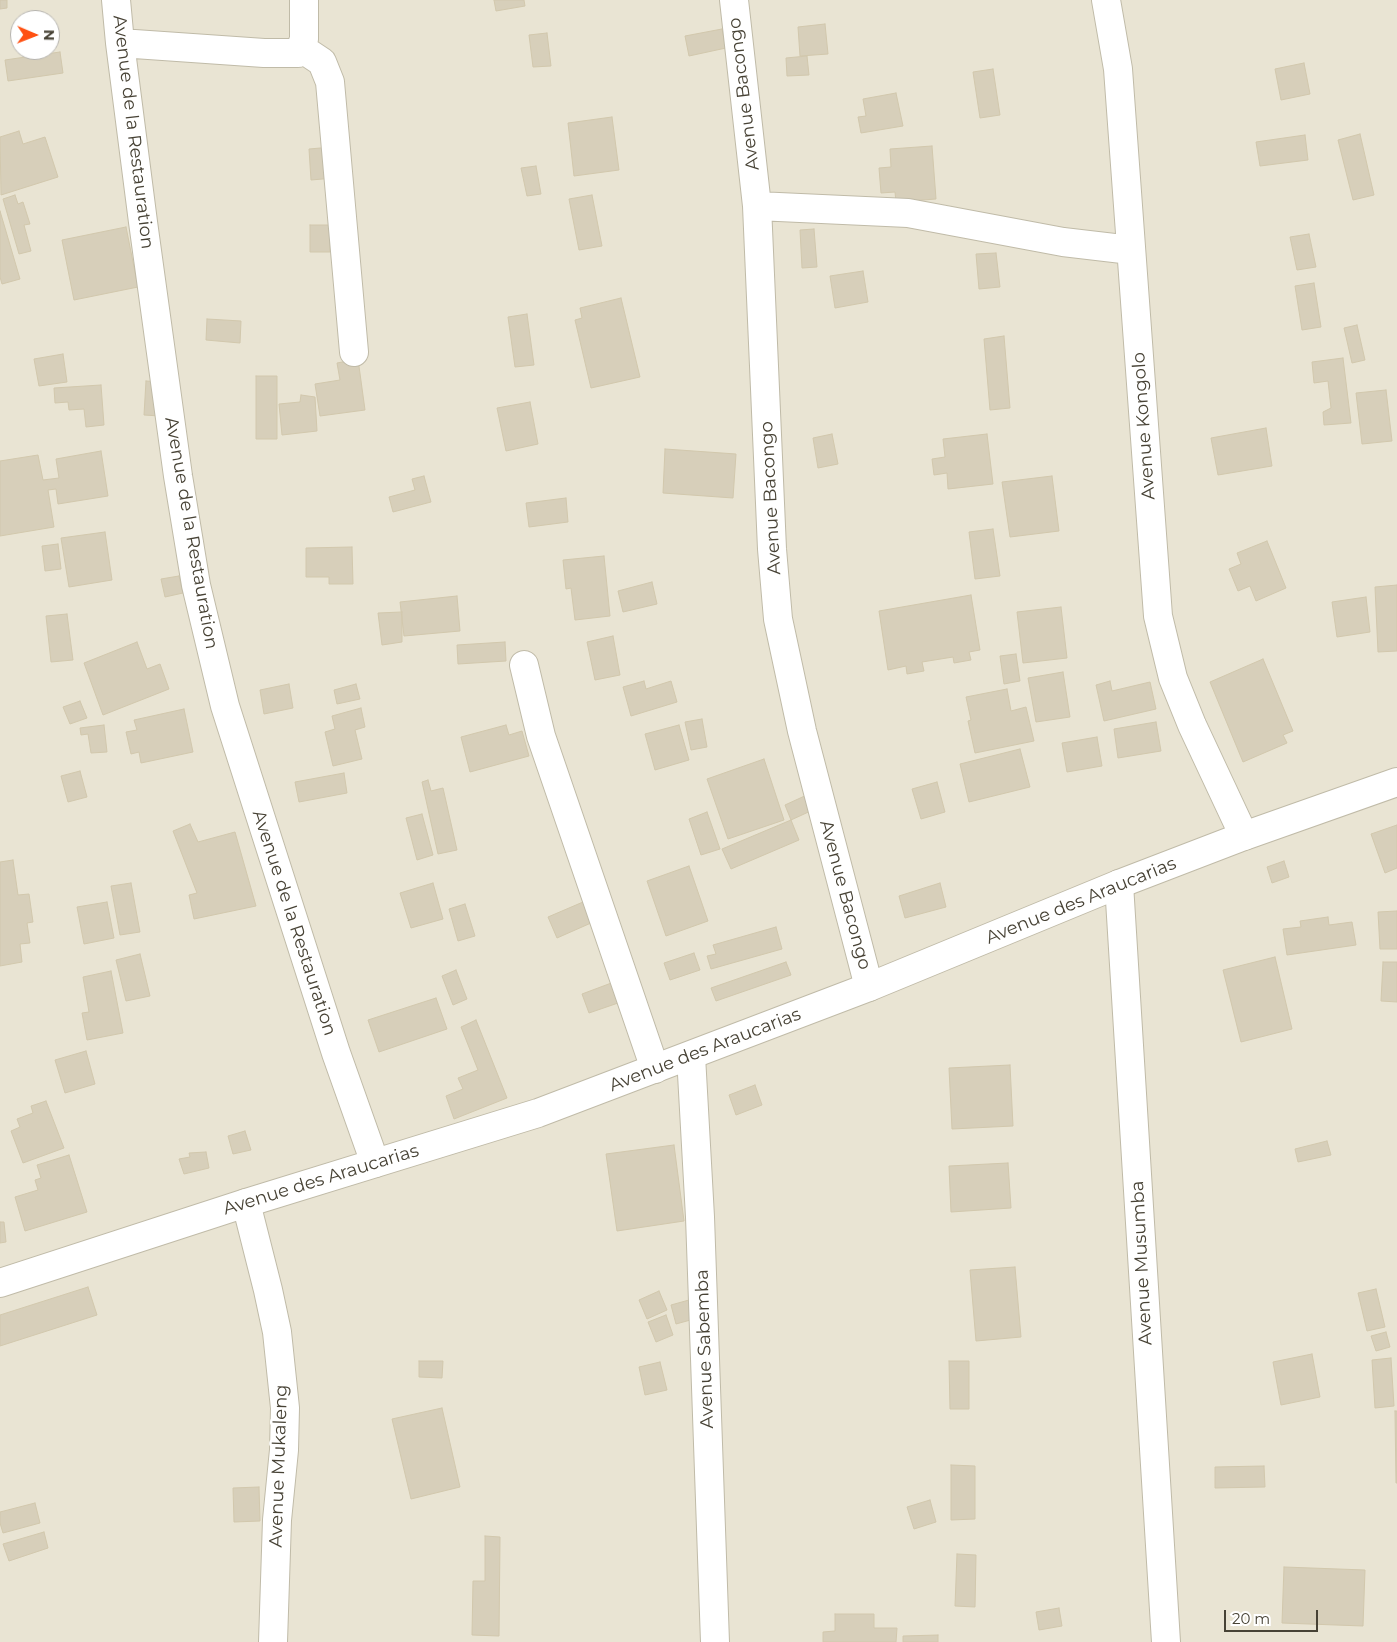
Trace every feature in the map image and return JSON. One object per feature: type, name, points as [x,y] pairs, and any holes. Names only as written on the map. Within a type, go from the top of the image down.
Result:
[{"type":"street","name":"Avenue de la Restauration","points":[[116,0],[120,43],[178,476],[202,614],[233,734],[336,1053],[375,1163]]},
{"type":"street","points":[[304,0],[305,30],[301,48],[322,62],[330,82],[354,352]]},
{"type":"street","name":"Avenue Bacongo","points":[[734,0],[757,206],[772,549],[778,619],[802,730],[869,987]]},
{"type":"street","name":"Avenue Kongolo","points":[[1106,0],[1118,69],[1158,616],[1176,686],[1192,725],[1244,836]]},
{"type":"street","name":"Avenue de la Restauration","points":[[120,43],[280,54],[298,53],[301,48]]},
{"type":"street","points":[[757,206],[908,213],[1062,242],[1131,250]]},
{"type":"street","points":[[524,665],[541,736],[655,1069]]},
{"type":"street","name":"Avenue des Araucarias","points":[[0,1283],[246,1203],[538,1113],[869,987],[1119,884],[1244,836],[1397,782]]},
{"type":"street","name":"Avenue Musumba","points":[[1119,884],[1166,1642]]},
{"type":"street","name":"Avenue Sabemba","points":[[691,1056],[700,1217],[715,1642]]},
{"type":"street","name":"Avenue Mukaleng","points":[[246,1203],[277,1332],[285,1408],[284,1450],[277,1520],[273,1642]]},
{"type":"shaded area","points":[[0,0],[1397,0],[1397,1642],[0,1642]]},
{"type":"building","points":[[0,0],[7,0],[7,8],[0,9]]},
{"type":"building","points":[[494,0],[524,0],[525,6],[496,11]]},
{"type":"building","points":[[825,24],[828,54],[800,56],[798,27]]},
{"type":"building","points":[[722,29],[726,48],[689,56],[685,36]]},
{"type":"building","points":[[547,33],[551,66],[533,67],[529,35]]},
{"type":"building","points":[[60,52],[63,73],[8,81],[5,60],[60,60]]},
{"type":"building","points":[[807,56],[809,75],[787,76],[786,58]]},
{"type":"building","points":[[1304,63],[1310,94],[1281,100],[1275,69]]},
{"type":"building","points":[[993,69],[1000,115],[980,118],[973,72]]},
{"type":"building","points":[[896,93],[903,126],[861,133],[858,117],[866,116],[863,99]]},
{"type":"building","points":[[612,117],[619,170],[574,176],[568,123]]},
{"type":"building","points":[[19,131],[23,144],[45,137],[58,177],[1,195],[0,137]]},
{"type":"building","points":[[1360,134],[1374,195],[1353,200],[1338,140]]},
{"type":"building","points":[[1305,135],[1308,160],[1260,166],[1256,142]]},
{"type":"building","points":[[932,146],[936,199],[896,202],[895,192],[881,193],[879,168],[891,167],[890,149]]},
{"type":"building","points":[[332,147],[334,178],[311,180],[309,149]]},
{"type":"building","points":[[536,166],[541,194],[527,196],[521,168]]},
{"type":"building","points":[[15,195],[18,204],[23,202],[30,224],[24,225],[31,251],[19,254],[3,199]]},
{"type":"building","points":[[592,195],[602,246],[579,250],[569,199]]},
{"type":"building","points":[[0,211],[20,279],[2,284],[0,277]]},
{"type":"building","points":[[310,225],[330,225],[330,252],[310,252]]},
{"type":"building","points":[[126,227],[138,287],[74,300],[62,240]]},
{"type":"building","points":[[814,229],[817,267],[802,268],[800,230]]},
{"type":"building","points":[[1309,234],[1316,267],[1297,270],[1290,237]]},
{"type":"building","points":[[996,253],[1000,287],[979,289],[976,254]]},
{"type":"building","points":[[863,271],[868,302],[835,308],[830,276]]},
{"type":"building","points":[[1314,283],[1321,327],[1302,330],[1295,286]]},
{"type":"building","points":[[621,298],[640,377],[591,388],[575,320],[582,318],[580,308]]},
{"type":"building","points":[[527,314],[534,365],[515,367],[508,317]]},
{"type":"building","points":[[207,319],[241,321],[240,343],[206,340]]},
{"type":"building","points":[[1357,325],[1365,360],[1352,363],[1344,328]]},
{"type":"building","points":[[1004,336],[1010,408],[990,410],[984,339]]},
{"type":"building","points":[[63,354],[67,382],[39,386],[34,359]]},
{"type":"building","points":[[1343,358],[1351,423],[1324,425],[1323,412],[1331,408],[1328,381],[1314,383],[1312,362]]},
{"type":"building","points":[[358,359],[365,410],[320,416],[315,384],[340,380],[337,363]]},
{"type":"building","points":[[256,376],[277,376],[277,439],[256,439]]},
{"type":"building","points":[[146,381],[162,382],[160,416],[144,415]]},
{"type":"building","points":[[101,385],[104,425],[86,427],[84,409],[69,410],[68,402],[55,403],[54,388]]},
{"type":"building","points":[[1386,390],[1392,441],[1362,444],[1356,393]]},
{"type":"building","points":[[301,395],[315,397],[317,431],[282,435],[279,404],[300,402]]},
{"type":"building","points":[[530,402],[538,444],[506,451],[497,408]]},
{"type":"building","points":[[1266,428],[1272,466],[1218,475],[1211,438]]},
{"type":"building","points":[[832,434],[838,464],[818,468],[813,438]]},
{"type":"building","points":[[987,434],[993,484],[948,489],[947,473],[934,475],[932,459],[945,457],[943,439]]},
{"type":"building","points":[[665,449],[736,454],[733,498],[663,493]]},
{"type":"building","points":[[101,451],[108,496],[58,504],[56,489],[48,490],[54,527],[0,536],[0,461],[38,455],[43,480],[59,478],[56,459]]},
{"type":"building","points":[[424,476],[431,502],[393,512],[389,497],[415,490],[412,479]]},
{"type":"building","points":[[1052,476],[1059,531],[1010,537],[1002,482]]},
{"type":"building","points":[[566,498],[568,522],[529,527],[526,503]]},
{"type":"building","points":[[993,529],[1000,576],[975,579],[969,532]]},
{"type":"building","points":[[105,532],[112,580],[69,587],[61,538]]},
{"type":"building","points":[[1267,541],[1286,588],[1256,601],[1250,586],[1238,591],[1229,569],[1241,564],[1237,553]]},
{"type":"building","points":[[58,544],[61,569],[45,571],[42,546]]},
{"type":"building","points":[[352,547],[353,584],[329,584],[329,577],[306,577],[306,548]]},
{"type":"building","points":[[604,556],[610,616],[575,620],[571,588],[566,589],[563,560]]},
{"type":"building","points":[[179,576],[183,593],[165,597],[161,579]]},
{"type":"building","points":[[652,582],[657,604],[623,612],[618,591]]},
{"type":"building","points":[[1397,585],[1397,651],[1378,652],[1375,587]]},
{"type":"building","points":[[971,595],[980,650],[969,652],[971,660],[954,663],[953,657],[922,662],[924,671],[907,674],[906,666],[888,670],[879,611]]},
{"type":"building","points":[[457,596],[460,631],[404,636],[400,602]]},
{"type":"building","points":[[1366,597],[1370,632],[1337,637],[1332,602]]},
{"type":"building","points":[[1061,607],[1067,658],[1023,663],[1017,612]]},
{"type":"building","points":[[402,612],[402,642],[382,645],[378,613]]},
{"type":"building","points":[[67,614],[73,660],[51,662],[46,616]]},
{"type":"building","points":[[613,636],[620,675],[595,680],[587,642]]},
{"type":"building","points":[[137,642],[147,669],[160,664],[169,689],[103,715],[84,663]]},
{"type":"building","points":[[505,642],[506,661],[458,664],[457,645]]},
{"type":"building","points":[[1016,654],[1020,681],[1004,684],[1000,656]]},
{"type":"building","points":[[1263,659],[1293,731],[1283,735],[1287,743],[1243,762],[1210,682]]},
{"type":"building","points":[[1063,672],[1070,717],[1036,722],[1028,678]]},
{"type":"building","points":[[644,681],[646,689],[671,681],[677,702],[631,716],[623,687]]},
{"type":"building","points":[[1110,681],[1112,691],[1150,682],[1156,709],[1104,721],[1096,685]]},
{"type":"building","points":[[289,684],[293,708],[264,714],[260,690]]},
{"type":"building","points":[[356,684],[360,699],[337,704],[334,690]]},
{"type":"building","points":[[1007,689],[1011,711],[1026,707],[1034,741],[975,753],[968,721],[971,720],[966,697]]},
{"type":"building","points":[[80,701],[87,718],[70,724],[63,707]]},
{"type":"building","points":[[361,708],[365,727],[355,730],[362,759],[333,766],[325,732],[335,729],[332,716]]},
{"type":"building","points":[[184,709],[193,752],[141,763],[139,752],[131,754],[126,732],[137,730],[134,720]]},
{"type":"building","points":[[702,719],[707,747],[691,750],[685,722]]},
{"type":"building","points":[[1156,722],[1161,751],[1118,758],[1114,729]]},
{"type":"building","points":[[104,725],[107,752],[91,753],[88,734],[81,735],[80,728]]},
{"type":"building","points":[[506,725],[509,735],[522,731],[529,756],[470,772],[461,737]]},
{"type":"building","points":[[679,725],[689,760],[655,770],[645,734]]},
{"type":"building","points":[[1097,737],[1102,766],[1067,772],[1062,743]]},
{"type":"building","points":[[1020,749],[1030,787],[969,802],[960,764]]},
{"type":"building","points":[[764,759],[784,820],[728,839],[707,779]]},
{"type":"building","points":[[80,771],[87,797],[68,802],[61,776]]},
{"type":"building","points":[[344,773],[347,793],[299,802],[295,782]]},
{"type":"building","points":[[428,780],[431,791],[443,788],[457,850],[438,854],[422,782]]},
{"type":"building","points":[[937,782],[945,812],[921,819],[912,789]]},
{"type":"building","points":[[809,794],[815,809],[791,820],[785,805]]},
{"type":"building","points":[[707,812],[720,849],[701,855],[689,819]]},
{"type":"building","points":[[422,814],[433,855],[417,860],[406,818]]},
{"type":"building","points":[[791,820],[799,840],[731,869],[722,849]]},
{"type":"building","points":[[190,824],[198,842],[235,832],[256,906],[194,919],[189,895],[197,893],[173,831]]},
{"type":"building","points":[[1397,825],[1397,868],[1385,873],[1371,834]]},
{"type":"building","points":[[13,860],[18,895],[29,894],[33,922],[27,923],[30,943],[20,944],[22,962],[0,966],[0,862]]},
{"type":"building","points":[[1284,861],[1289,877],[1272,883],[1267,867]]},
{"type":"building","points":[[689,866],[708,921],[666,936],[647,881]]},
{"type":"building","points":[[131,883],[140,932],[120,935],[111,886]]},
{"type":"building","points":[[433,883],[443,919],[411,928],[400,893]]},
{"type":"building","points":[[940,883],[946,907],[905,918],[899,896]]},
{"type":"building","points":[[107,902],[114,938],[84,944],[77,907]]},
{"type":"building","points":[[583,902],[591,923],[557,938],[548,917]]},
{"type":"building","points":[[465,904],[475,936],[458,941],[449,909]]},
{"type":"building","points":[[1397,911],[1397,949],[1380,949],[1378,912]]},
{"type":"building","points":[[1328,917],[1329,925],[1352,922],[1356,945],[1287,955],[1283,929],[1301,927],[1300,921]]},
{"type":"building","points":[[776,927],[782,949],[711,969],[707,956],[716,954],[713,945]]},
{"type":"building","points":[[694,953],[700,970],[670,980],[664,963]]},
{"type":"building","points":[[140,954],[150,996],[126,1001],[116,960]]},
{"type":"building","points":[[1275,957],[1292,1029],[1241,1042],[1223,970]]},
{"type":"building","points":[[786,962],[791,975],[716,1001],[711,988]]},
{"type":"building","points":[[1383,962],[1397,962],[1397,1002],[1381,1001]]},
{"type":"building","points":[[456,970],[467,999],[453,1005],[442,976]]},
{"type":"building","points":[[111,971],[123,1033],[87,1040],[82,1013],[89,1012],[83,977]]},
{"type":"building","points":[[614,982],[621,1002],[589,1013],[582,994]]},
{"type":"building","points":[[436,998],[447,1029],[379,1052],[368,1020]]},
{"type":"building","points":[[476,1020],[507,1098],[454,1119],[446,1096],[463,1089],[458,1078],[478,1070],[461,1027]]},
{"type":"building","points":[[86,1051],[95,1084],[65,1093],[55,1060]]},
{"type":"building","points":[[1010,1065],[1013,1126],[952,1129],[949,1068]]},
{"type":"building","points":[[755,1085],[762,1105],[736,1115],[729,1095]]},
{"type":"building","points":[[46,1101],[64,1148],[23,1163],[11,1131],[20,1127],[17,1119],[33,1113],[31,1106]]},
{"type":"building","points":[[245,1131],[251,1150],[233,1154],[228,1136]]},
{"type":"building","points":[[1327,1141],[1331,1155],[1298,1162],[1295,1149]]},
{"type":"building","points":[[674,1145],[684,1221],[617,1231],[606,1154]]},
{"type":"building","points":[[206,1152],[209,1168],[184,1174],[179,1159],[190,1157],[189,1153]]},
{"type":"building","points":[[69,1155],[87,1212],[25,1231],[15,1197],[38,1190],[35,1180],[41,1178],[37,1165]]},
{"type":"building","points":[[1008,1163],[1011,1208],[951,1212],[949,1166]]},
{"type":"building","points":[[0,1222],[4,1222],[6,1242],[0,1243]]},
{"type":"building","points":[[1015,1267],[1021,1337],[976,1341],[970,1270]]},
{"type":"building","points":[[88,1287],[97,1315],[0,1346],[0,1315]]},
{"type":"building","points":[[1376,1289],[1385,1327],[1367,1331],[1358,1293]]},
{"type":"building","points":[[659,1291],[667,1310],[647,1319],[639,1300]]},
{"type":"building","points":[[689,1300],[694,1319],[676,1324],[671,1305]]},
{"type":"building","points":[[666,1315],[673,1335],[656,1342],[648,1322]]},
{"type":"building","points":[[1386,1332],[1390,1347],[1376,1351],[1371,1336]]},
{"type":"building","points":[[1312,1354],[1320,1397],[1281,1405],[1273,1362]]},
{"type":"building","points":[[1391,1358],[1394,1406],[1375,1408],[1372,1360]]},
{"type":"building","points":[[419,1361],[443,1361],[442,1378],[419,1377]]},
{"type":"building","points":[[949,1361],[969,1361],[969,1409],[950,1409]]},
{"type":"building","points":[[660,1362],[667,1390],[645,1395],[639,1367]]},
{"type":"building","points":[[442,1408],[460,1487],[411,1499],[392,1419]]},
{"type":"building","points":[[1395,1411],[1397,1411],[1397,1483],[1396,1483]]},
{"type":"building","points":[[951,1465],[975,1466],[975,1519],[951,1520]]},
{"type":"building","points":[[1264,1466],[1265,1487],[1215,1488],[1215,1467]]},
{"type":"building","points":[[259,1487],[260,1521],[234,1522],[233,1488]]},
{"type":"building","points":[[930,1500],[936,1522],[914,1529],[907,1507]]},
{"type":"building","points":[[35,1503],[40,1523],[3,1533],[0,1523],[0,1512]]},
{"type":"building","points":[[44,1532],[48,1548],[9,1561],[3,1544]]},
{"type":"building","points":[[485,1536],[500,1537],[499,1636],[472,1635],[473,1581],[485,1581]]},
{"type":"building","points":[[957,1554],[976,1555],[975,1607],[955,1606]]},
{"type":"building","points":[[1284,1567],[1365,1570],[1363,1626],[1282,1623]]},
{"type":"building","points":[[1059,1608],[1062,1626],[1039,1630],[1036,1612]]},
{"type":"building","points":[[835,1614],[874,1614],[874,1628],[897,1628],[896,1642],[823,1642],[823,1632],[835,1631]]},
{"type":"building","points":[[938,1635],[938,1642],[903,1642],[903,1636]]}]
